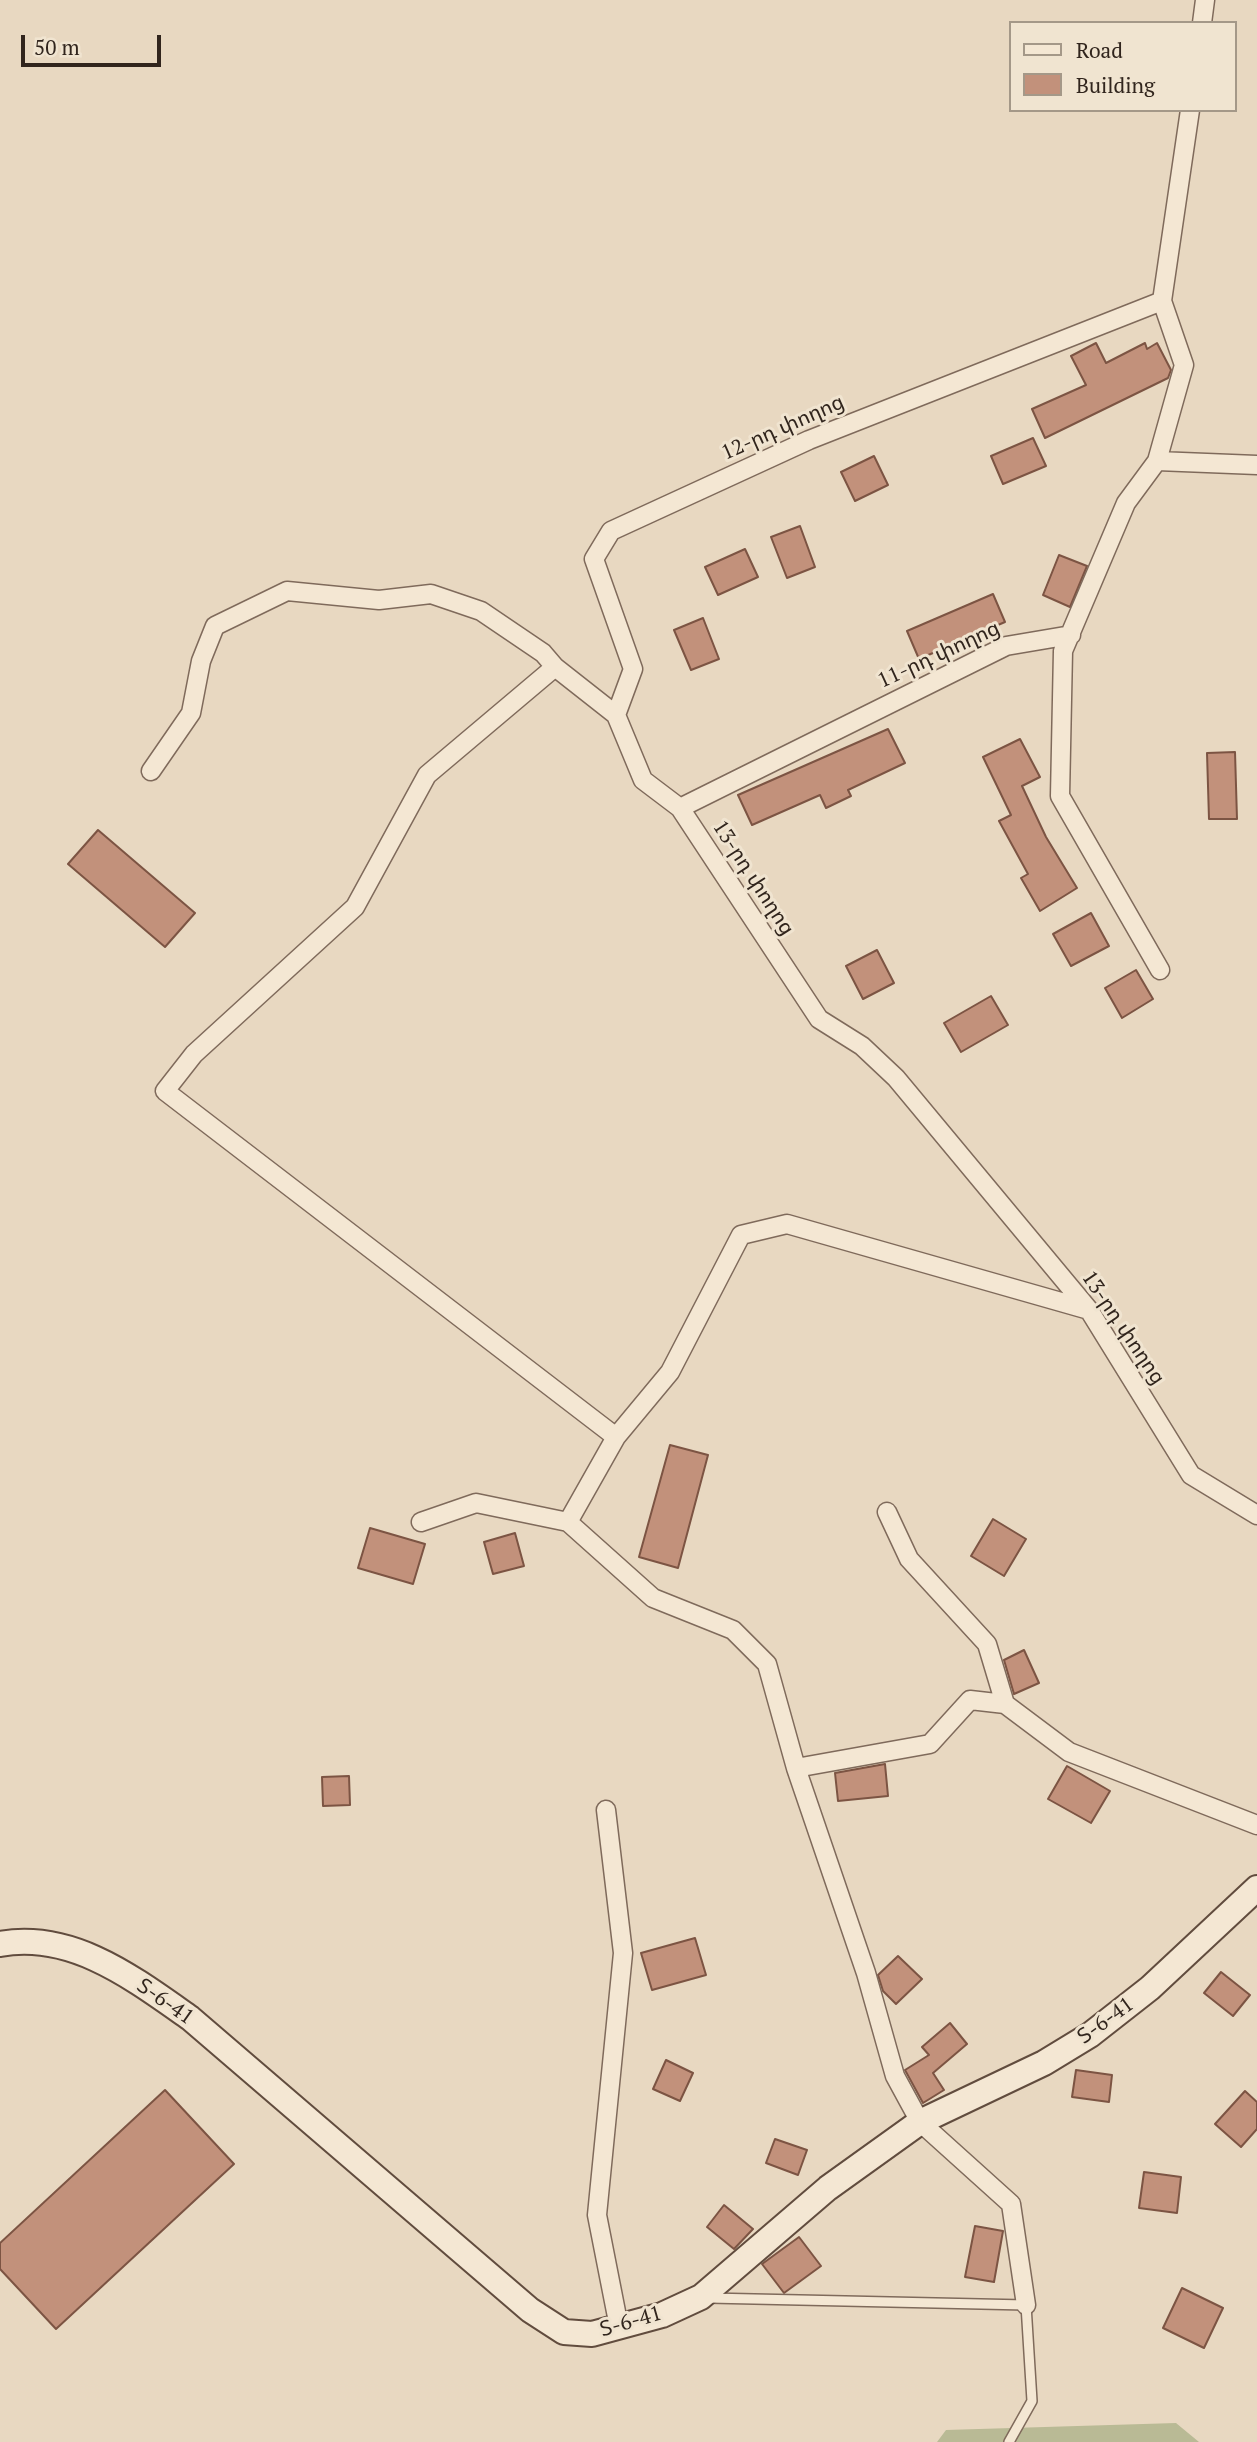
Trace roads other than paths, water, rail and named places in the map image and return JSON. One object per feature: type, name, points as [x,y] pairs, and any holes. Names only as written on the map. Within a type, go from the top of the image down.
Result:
[{"type":"main road","name":"Տ-6-41","points":[[0,1944],[24,1940],[52,1942],[86,1954],[141,1984],[190,2018],[530,2310],[564,2332],[592,2334],[662,2315],[701,2297],[828,2188],[920,2122],[1044,2063],[1090,2035],[1150,1988],[1257,1888]]},
{"type":"street","points":[[1202,21],[1205,0]]},
{"type":"street","points":[[1160,970],[1060,796],[1063,651],[1126,503],[1157,461],[1184,365],[1162,301],[1190,112]]},
{"type":"street","name":"12-րդ փողոց","points":[[616,715],[634,669],[594,559],[611,531],[808,440],[1162,301]]},
{"type":"street","points":[[1157,461],[1257,465]]},
{"type":"street","name":"13-րդ փողոց","points":[[151,771],[191,713],[201,661],[215,626],[287,591],[379,600],[430,594],[481,611],[543,653],[555,667],[616,715],[643,780],[680,808],[819,1019],[862,1046],[896,1078],[1089,1310],[1191,1475],[1257,1515]]},
{"type":"street","name":"11-րդ փողոց","points":[[680,808],[1006,646],[1071,635]]},
{"type":"street","points":[[555,667],[428,775],[355,907],[194,1054],[165,1091],[616,1437]]},
{"type":"street","points":[[568,1522],[616,1437],[670,1372],[741,1235],[787,1224],[1089,1310]]},
{"type":"street","points":[[421,1522],[476,1503],[568,1522],[653,1598],[733,1630],[767,1664],[796,1768],[866,1973],[895,2076],[920,2122],[1011,2204],[1026,2305]]},
{"type":"street","points":[[887,1512],[909,1559],[988,1644],[1005,1704]]},
{"type":"street","points":[[796,1768],[930,1744],[970,1700],[1005,1704],[1069,1752],[1257,1825]]},
{"type":"street","points":[[606,1810],[623,1953],[597,2214],[619,2327]]},
{"type":"lane","points":[[701,2297],[1026,2305],[1032,2401],[1009,2442]]}]
